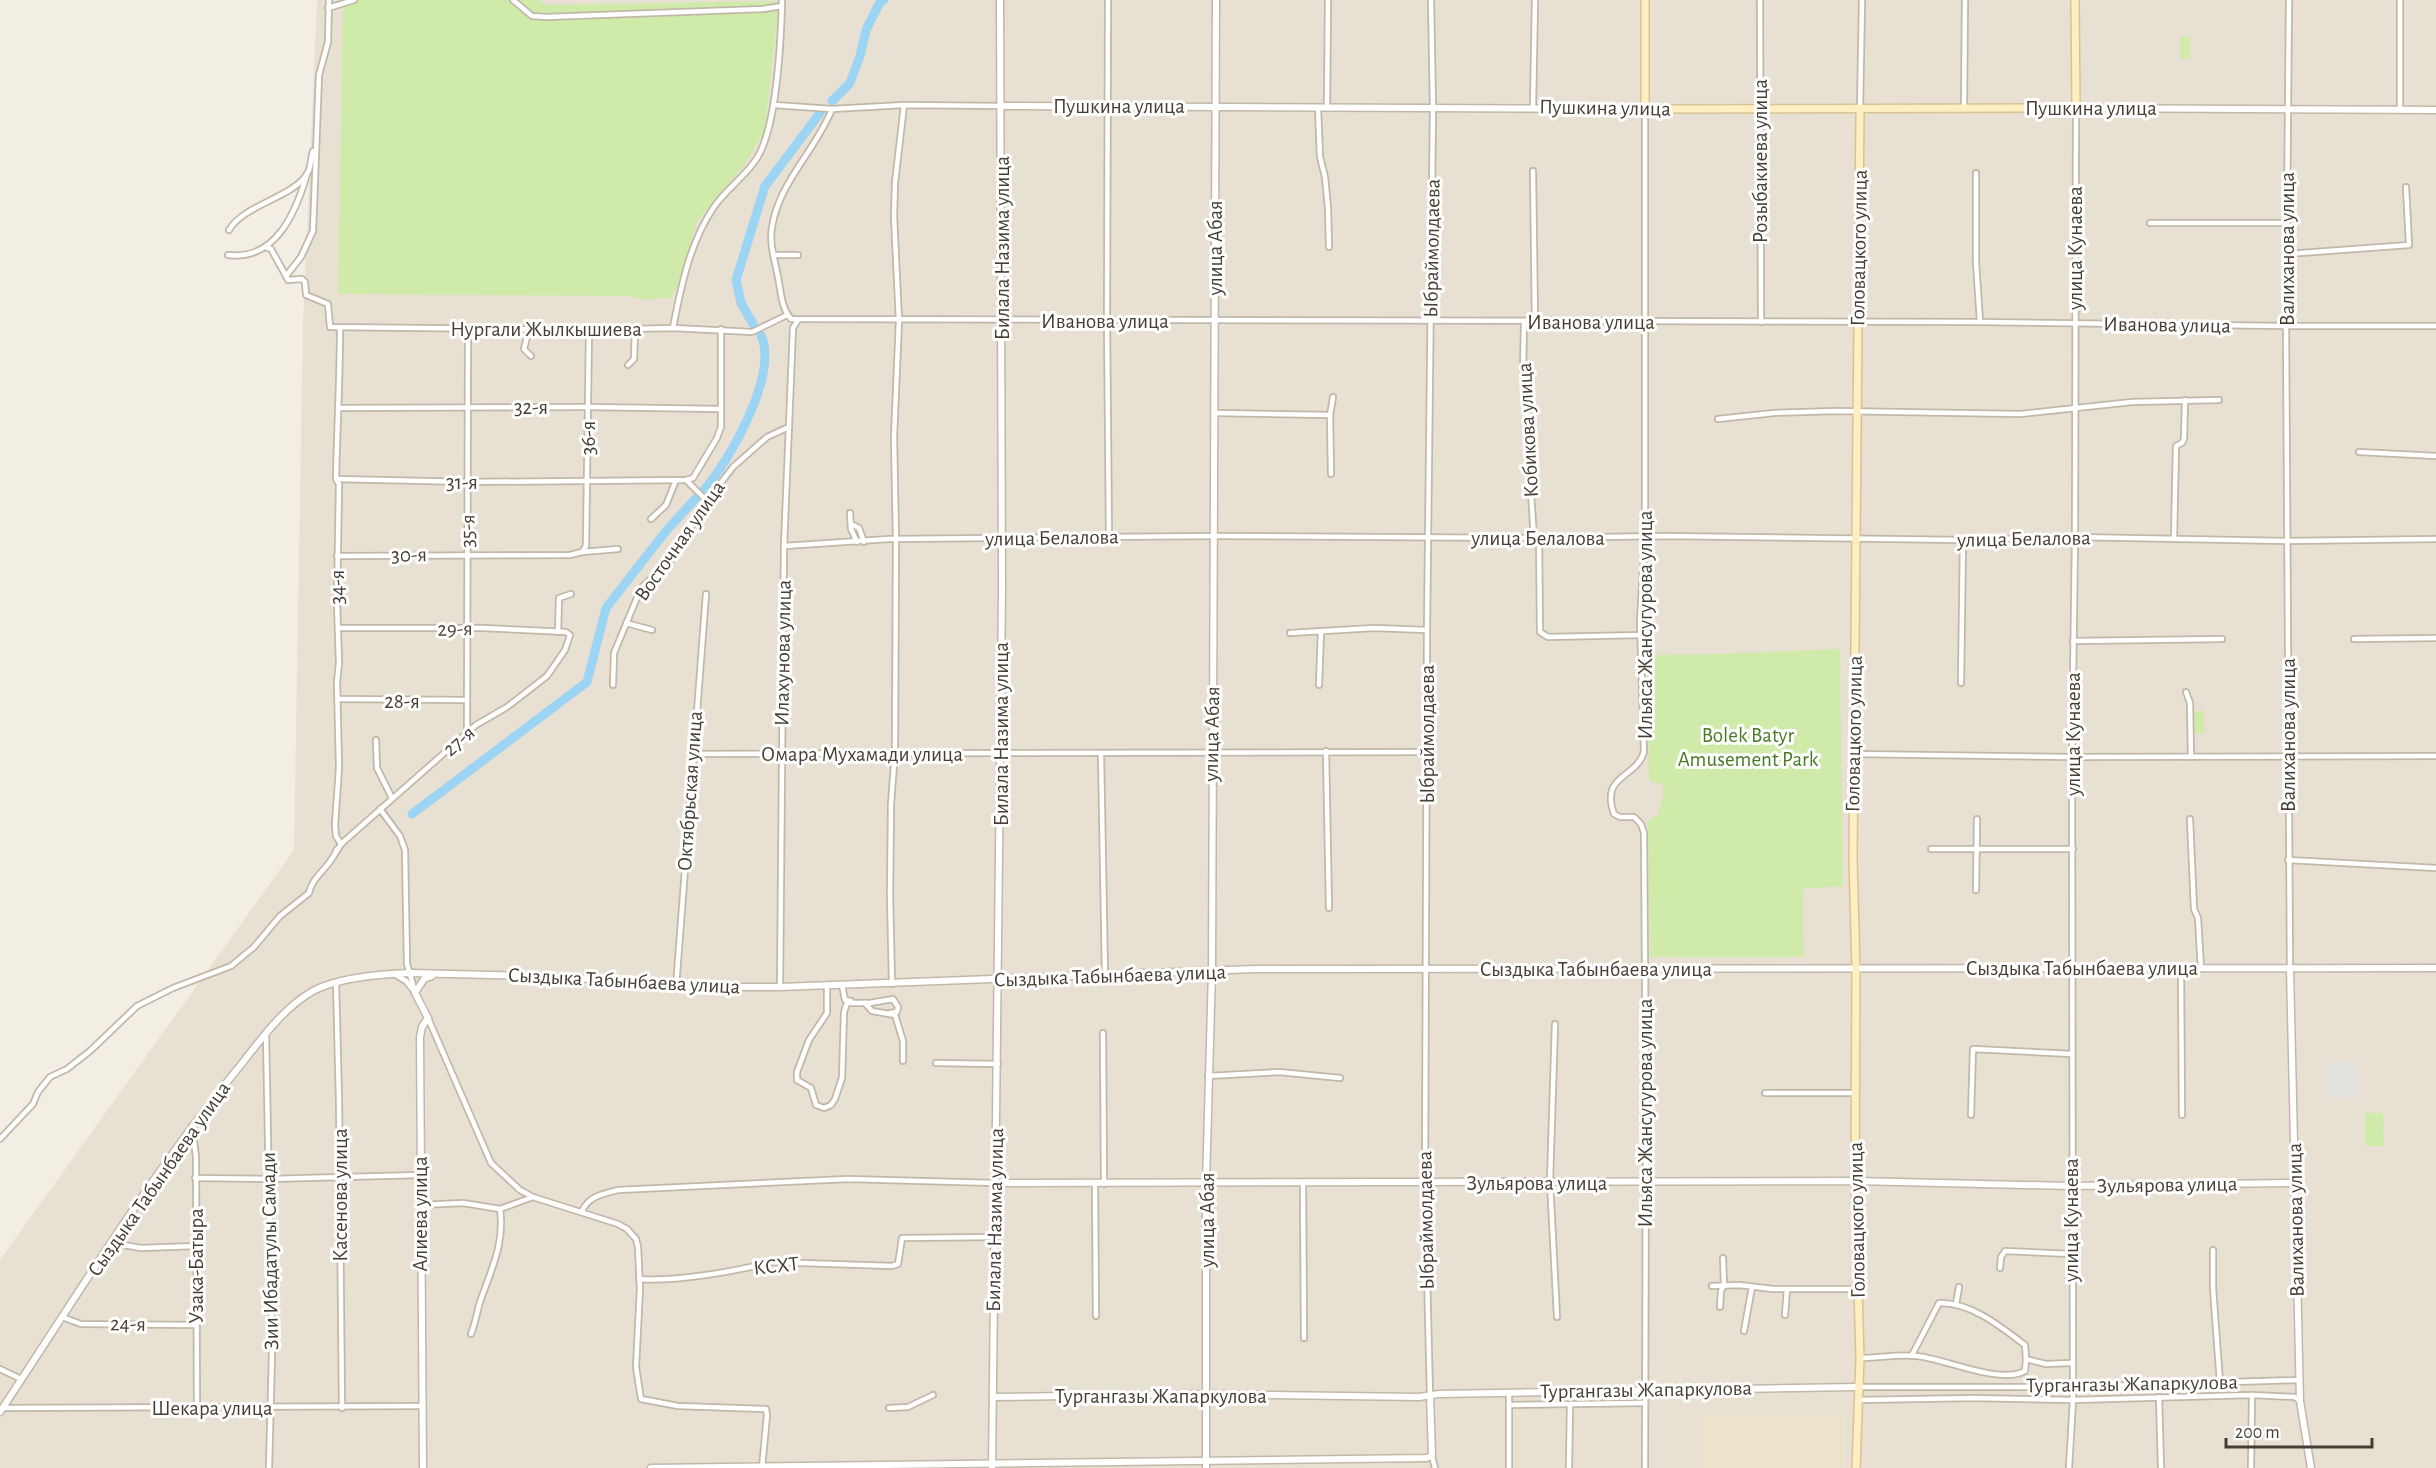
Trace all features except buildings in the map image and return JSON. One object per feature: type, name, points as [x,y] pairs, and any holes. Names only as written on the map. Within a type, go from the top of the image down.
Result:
[{"type":"main road","name":"Ильяса Жансугурова улица","points":[[1645,0],[1646,109]]},
{"type":"main road","name":"улица Кунаева","points":[[2075,0],[2076,108]]},
{"type":"main road","name":"Пушкина улица","points":[[1646,109],[2076,108]]},
{"type":"main road","name":"Головацкого улица","points":[[1857,1468],[1860,1358],[1855,1181],[1856,969],[1853,860],[1860,110]]},
{"type":"street","points":[[286,276],[301,257],[313,231],[319,75],[328,42],[328,0]]},
{"type":"street","points":[[328,8],[354,0]]},
{"type":"street","points":[[513,0],[532,16],[546,17],[764,9],[782,6]]},
{"type":"street","points":[[673,328],[691,254],[699,232],[715,205],[757,158],[770,124],[774,105],[782,0]]},
{"type":"street","name":"Билала Назима улица","points":[[992,1465],[1002,539],[1000,0]]},
{"type":"street","points":[[1108,0],[1109,537]]},
{"type":"street","name":"улица Абая","points":[[1206,1465],[1206,1183],[1212,972],[1215,536],[1216,0]]},
{"type":"street","points":[[1327,107],[1328,0]]},
{"type":"street","name":"Ыбраймолдаева","points":[[1431,0],[1433,107],[1426,752],[1425,1183],[1432,1456],[1435,1468]]},
{"type":"street","points":[[1533,107],[1535,0]]},
{"type":"street","name":"Розыбакиева улица","points":[[1760,0],[1761,322]]},
{"type":"street","name":"Головацкого улица","points":[[1860,110],[1862,0]]},
{"type":"street","points":[[1964,108],[1965,0]]},
{"type":"street","name":"Валиханова улица","points":[[2289,0],[2286,254],[2288,860],[2299,1380],[2300,1401],[2311,1468]]},
{"type":"street","points":[[2400,0],[2400,110]]},
{"type":"street","name":"Пушкина улица","points":[[774,105],[832,108],[904,105],[1108,105],[1646,109]]},
{"type":"street","points":[[892,984],[890,895],[896,539],[894,437],[899,321],[894,216],[895,183],[904,105]]},
{"type":"street","points":[[787,315],[783,310],[773,255],[772,227],[778,205],[791,178],[832,108]]},
{"type":"street","points":[[1318,108],[1320,158],[1326,185],[1329,247]]},
{"type":"street","name":"Пушкина улица","points":[[2076,108],[2436,110]]},
{"type":"street","name":"улица Кунаева","points":[[2069,1468],[2073,1400],[2071,1387],[2071,1186],[2076,108]]},
{"type":"street","name":"Ильяса Жансугурова улица","points":[[1645,1468],[1644,832],[1641,824],[1634,817],[1620,817],[1614,814],[1611,796],[1612,787],[1618,779],[1637,764],[1644,752],[1641,635],[1645,536],[1646,109]]},
{"type":"street","points":[[228,255],[237,256],[265,247],[283,231],[308,172],[316,134]]},
{"type":"street","points":[[1533,171],[1535,322]]},
{"type":"street","points":[[229,230],[241,216],[291,188],[308,172]]},
{"type":"street","points":[[1977,173],[1976,262],[1980,322]]},
{"type":"street","points":[[2286,254],[2409,245],[2406,187]]},
{"type":"street","points":[[2150,223],[2287,223]]},
{"type":"street","points":[[265,247],[271,249],[288,280],[302,279],[305,282],[306,295],[328,304],[330,327],[340,328]]},
{"type":"street","points":[[773,255],[798,255]]},
{"type":"street","name":"Иванова улица","points":[[787,315],[791,320],[899,321],[1980,322],[2436,326]]},
{"type":"street","name":"Нургали Жылкышиева","points":[[340,328],[589,330],[673,328],[752,332],[787,315]]},
{"type":"street","name":"Илахунова улица","points":[[780,987],[784,546],[793,328],[798,320]]},
{"type":"street","name":"Кобикова улица","points":[[1524,322],[1523,372],[1529,422],[1527,433],[1536,538],[1540,632],[1548,637],[1641,635]]},
{"type":"street","name":"34-я","points":[[340,328],[340,408],[337,427],[336,479],[339,488],[337,556],[339,768],[335,825],[340,842]]},
{"type":"street","name":"35-я","points":[[467,733],[468,329]]},
{"type":"street","points":[[529,329],[524,349],[531,356]]},
{"type":"street","points":[[628,365],[634,359],[635,329]]},
{"type":"street","points":[[707,501],[686,480],[693,478],[721,427],[720,329]]},
{"type":"street","name":"36-я","points":[[586,546],[589,330]]},
{"type":"street","points":[[1331,474],[1330,414],[1333,398]]},
{"type":"street","points":[[1718,419],[1773,413],[2041,413],[2076,408],[2186,400],[2219,400]]},
{"type":"street","points":[[2174,539],[2176,446],[2184,439],[2186,400]]},
{"type":"street","name":"32-я","points":[[340,408],[721,409]]},
{"type":"street","points":[[1215,413],[1330,414]]},
{"type":"street","name":"Восточная улица","points":[[613,685],[614,653],[641,588],[671,560],[707,501],[733,467],[767,437],[789,427]]},
{"type":"street","points":[[2359,452],[2436,456]]},
{"type":"street","name":"31-я","points":[[336,479],[469,482],[686,480]]},
{"type":"street","points":[[651,519],[666,505],[676,480]]},
{"type":"street","points":[[339,488],[345,481]]},
{"type":"street","points":[[850,513],[856,542]]},
{"type":"street","points":[[851,524],[859,528],[864,542]]},
{"type":"street","name":"улица Белалова","points":[[784,546],[896,539],[1215,536],[1536,538],[1645,536],[1857,540],[2075,537],[2288,541],[2436,539]]},
{"type":"street","points":[[1961,683],[1963,540]]},
{"type":"street","points":[[582,552],[586,546],[591,551]]},
{"type":"street","name":"30-я","points":[[337,556],[570,555],[618,549]]},
{"type":"street","points":[[558,632],[559,598],[571,594]]},
{"type":"street","name":"Октябрьская улица","points":[[676,987],[706,594]]},
{"type":"street","points":[[626,623],[652,630]]},
{"type":"street","name":"29-я","points":[[339,628],[467,629],[566,632],[570,635]]},
{"type":"street","points":[[1290,633],[1374,628],[1427,630]]},
{"type":"street","points":[[1319,685],[1321,631]]},
{"type":"street","name":"27-я","points":[[0,1139],[33,1104],[38,1092],[50,1077],[67,1069],[90,1052],[137,1006],[173,988],[231,966],[254,947],[280,916],[309,893],[310,887],[329,865],[340,842],[476,725],[507,707],[547,676],[565,650],[570,635]]},
{"type":"street","points":[[2354,639],[2436,638]]},
{"type":"street","points":[[2073,641],[2222,639]]},
{"type":"street","points":[[2186,692],[2190,703],[2191,757]]},
{"type":"street","name":"28-я","points":[[338,699],[467,700]]},
{"type":"street","points":[[376,740],[377,768],[392,798]]},
{"type":"street","points":[[1326,751],[1329,908]]},
{"type":"street","name":"Омара Мухамади улица","points":[[694,754],[781,756],[1426,752]]},
{"type":"street","points":[[1101,754],[1105,975]]},
{"type":"street","points":[[1854,754],[2072,757],[2436,756]]},
{"type":"street","points":[[380,809],[400,836],[405,850],[407,964],[415,993]]},
{"type":"street","points":[[1976,890],[1977,819]]},
{"type":"street","points":[[2190,819],[2194,909],[2198,918],[2201,969]]},
{"type":"street","points":[[1931,849],[2073,849]]},
{"type":"street","points":[[2288,860],[2436,868]]},
{"type":"street","name":"Сыздыка Табынбаева улица","points":[[1,1410],[192,1125],[266,1034],[302,998],[336,982],[390,973],[565,977],[676,987],[780,987],[1255,969],[2436,968]]},
{"type":"street","points":[[2181,970],[2182,1115]]},
{"type":"street","points":[[390,973],[402,977],[415,993],[487,1156],[520,1190],[533,1197],[582,1211],[627,1229],[636,1239],[639,1279],[636,1348],[641,1399],[678,1406],[766,1409],[762,1467]]},
{"type":"street","points":[[415,993],[424,979],[435,974]]},
{"type":"street","name":"Касенова улица","points":[[336,982],[342,1408]]},
{"type":"street","points":[[827,986],[827,1013],[814,1030],[797,1072],[797,1080],[811,1088],[816,1105],[824,1108],[831,1105],[840,1086],[847,1003],[863,1002],[893,999],[898,1007],[897,1012],[872,1011],[863,1002],[845,1000],[842,985]]},
{"type":"street","points":[[890,1013],[895,1015],[901,1029],[903,1061]]},
{"type":"street","name":"Алиева улица","points":[[423,1468],[420,1038],[422,1027],[428,1018]]},
{"type":"street","points":[[1555,1024],[1550,1181],[1557,1317]]},
{"type":"street","points":[[1103,1033],[1104,1184]]},
{"type":"street","name":"Зии Ибадатулы Самади","points":[[266,1034],[272,1353],[269,1468]]},
{"type":"street","points":[[1971,1116],[1973,1049],[2072,1054]]},
{"type":"street","points":[[936,1063],[998,1064]]},
{"type":"street","points":[[1208,1076],[1279,1072],[1340,1078]]},
{"type":"street","points":[[1765,1093],[1855,1093]]},
{"type":"street","name":"Узака-Батыра","points":[[192,1125],[195,1142],[197,1408]]},
{"type":"street","points":[[195,1178],[268,1179],[420,1175]]},
{"type":"street","points":[[582,1211],[586,1203],[596,1196],[618,1190],[848,1179],[995,1183]]},
{"type":"street","name":"Зульярова улица","points":[[995,1183],[1855,1181],[2071,1186],[2295,1183]]},
{"type":"street","points":[[1303,1182],[1304,1338]]},
{"type":"street","points":[[1095,1184],[1096,1316]]},
{"type":"street","points":[[420,1205],[464,1203],[500,1209],[533,1197]]},
{"type":"street","points":[[471,1334],[498,1253],[502,1234],[500,1209]]},
{"type":"street","name":"КСХТ","points":[[639,1279],[715,1273],[753,1268],[771,1262],[892,1266],[900,1261],[902,1238],[994,1237]]},
{"type":"street","points":[[112,1243],[141,1248],[196,1246]]},
{"type":"street","points":[[2213,1250],[2213,1288],[2220,1383]]},
{"type":"street","points":[[2000,1268],[2001,1257],[2005,1251],[2071,1254]]},
{"type":"street","points":[[1720,1307],[1721,1291],[1724,1285],[1723,1258]]},
{"type":"street","points":[[1712,1286],[1858,1289]]},
{"type":"street","points":[[1744,1332],[1752,1287]]},
{"type":"street","points":[[1956,1304],[1959,1287]]},
{"type":"street","points":[[1785,1315],[1787,1289]]},
{"type":"street","points":[[1860,1358],[1912,1355],[1930,1357],[1958,1367],[2007,1374],[2018,1375],[2025,1371],[2025,1345],[1995,1324],[1956,1304],[1939,1303],[1912,1355]]},
{"type":"street","name":"24-я","points":[[62,1317],[81,1323],[196,1325]]},
{"type":"street","points":[[2026,1359],[2046,1364],[2071,1363]]},
{"type":"street","points":[[0,1369],[21,1379]]},
{"type":"street","name":"Тургангазы Жапаркулова","points":[[994,1397],[1206,1394],[1430,1395],[1858,1387],[2071,1387],[2299,1380]]},
{"type":"street","points":[[1509,1392],[1509,1468]]},
{"type":"street","points":[[889,1408],[908,1407],[933,1395]]},
{"type":"street","points":[[2251,1468],[2252,1395]]},
{"type":"street","name":"Тургангазы Жапаркулова","points":[[1858,1400],[1974,1398],[2073,1400],[2252,1395],[2295,1397],[2300,1401]]},
{"type":"street","points":[[2158,1397],[2161,1468]]},
{"type":"street","points":[[1509,1405],[1645,1403]]},
{"type":"street","points":[[1569,1468],[1570,1404]]},
{"type":"street","name":"Шекара улица","points":[[1,1410],[422,1406]]},
{"type":"street","points":[[651,1468],[1206,1465],[1432,1456]]},
{"type":"shaded area","points":[[317,0],[2436,0],[2436,1468],[0,1468],[0,1260],[294,850],[303,322]]},
{"type":"shaded area","points":[[2327,1061],[2358,1061],[2359,1098],[2328,1099]]},
{"type":"shaded area","points":[[1845,1415],[1845,1468],[1700,1468],[1700,1416]]},
{"type":"green space","points":[[343,0],[538,0],[547,5],[779,1],[765,130],[745,164],[697,221],[678,285],[672,297],[645,300],[628,296],[338,294]]},
{"type":"green space","points":[[2180,37],[2190,37],[2190,58],[2180,59]]},
{"type":"green space","name":"Bolek Batyr Amusement Park","points":[[1840,649],[1843,886],[1803,889],[1804,957],[1650,957],[1648,821],[1658,814],[1663,798],[1663,784],[1651,782],[1649,778],[1647,655]]},
{"type":"green space","points":[[2193,711],[2204,711],[2204,734],[2193,734]]},
{"type":"green space","points":[[2365,1113],[2383,1113],[2384,1146],[2365,1146]]},
{"type":"waterway","points":[[832,101],[850,83],[866,30],[880,2],[884,0]]},
{"type":"waterway","points":[[753,324],[741,303],[736,280],[765,186],[820,113]]},
{"type":"waterway","points":[[703,491],[726,460],[749,417],[763,372],[765,352],[761,335]]},
{"type":"waterway","points":[[412,814],[587,682],[606,608],[666,531],[697,497]]}]
